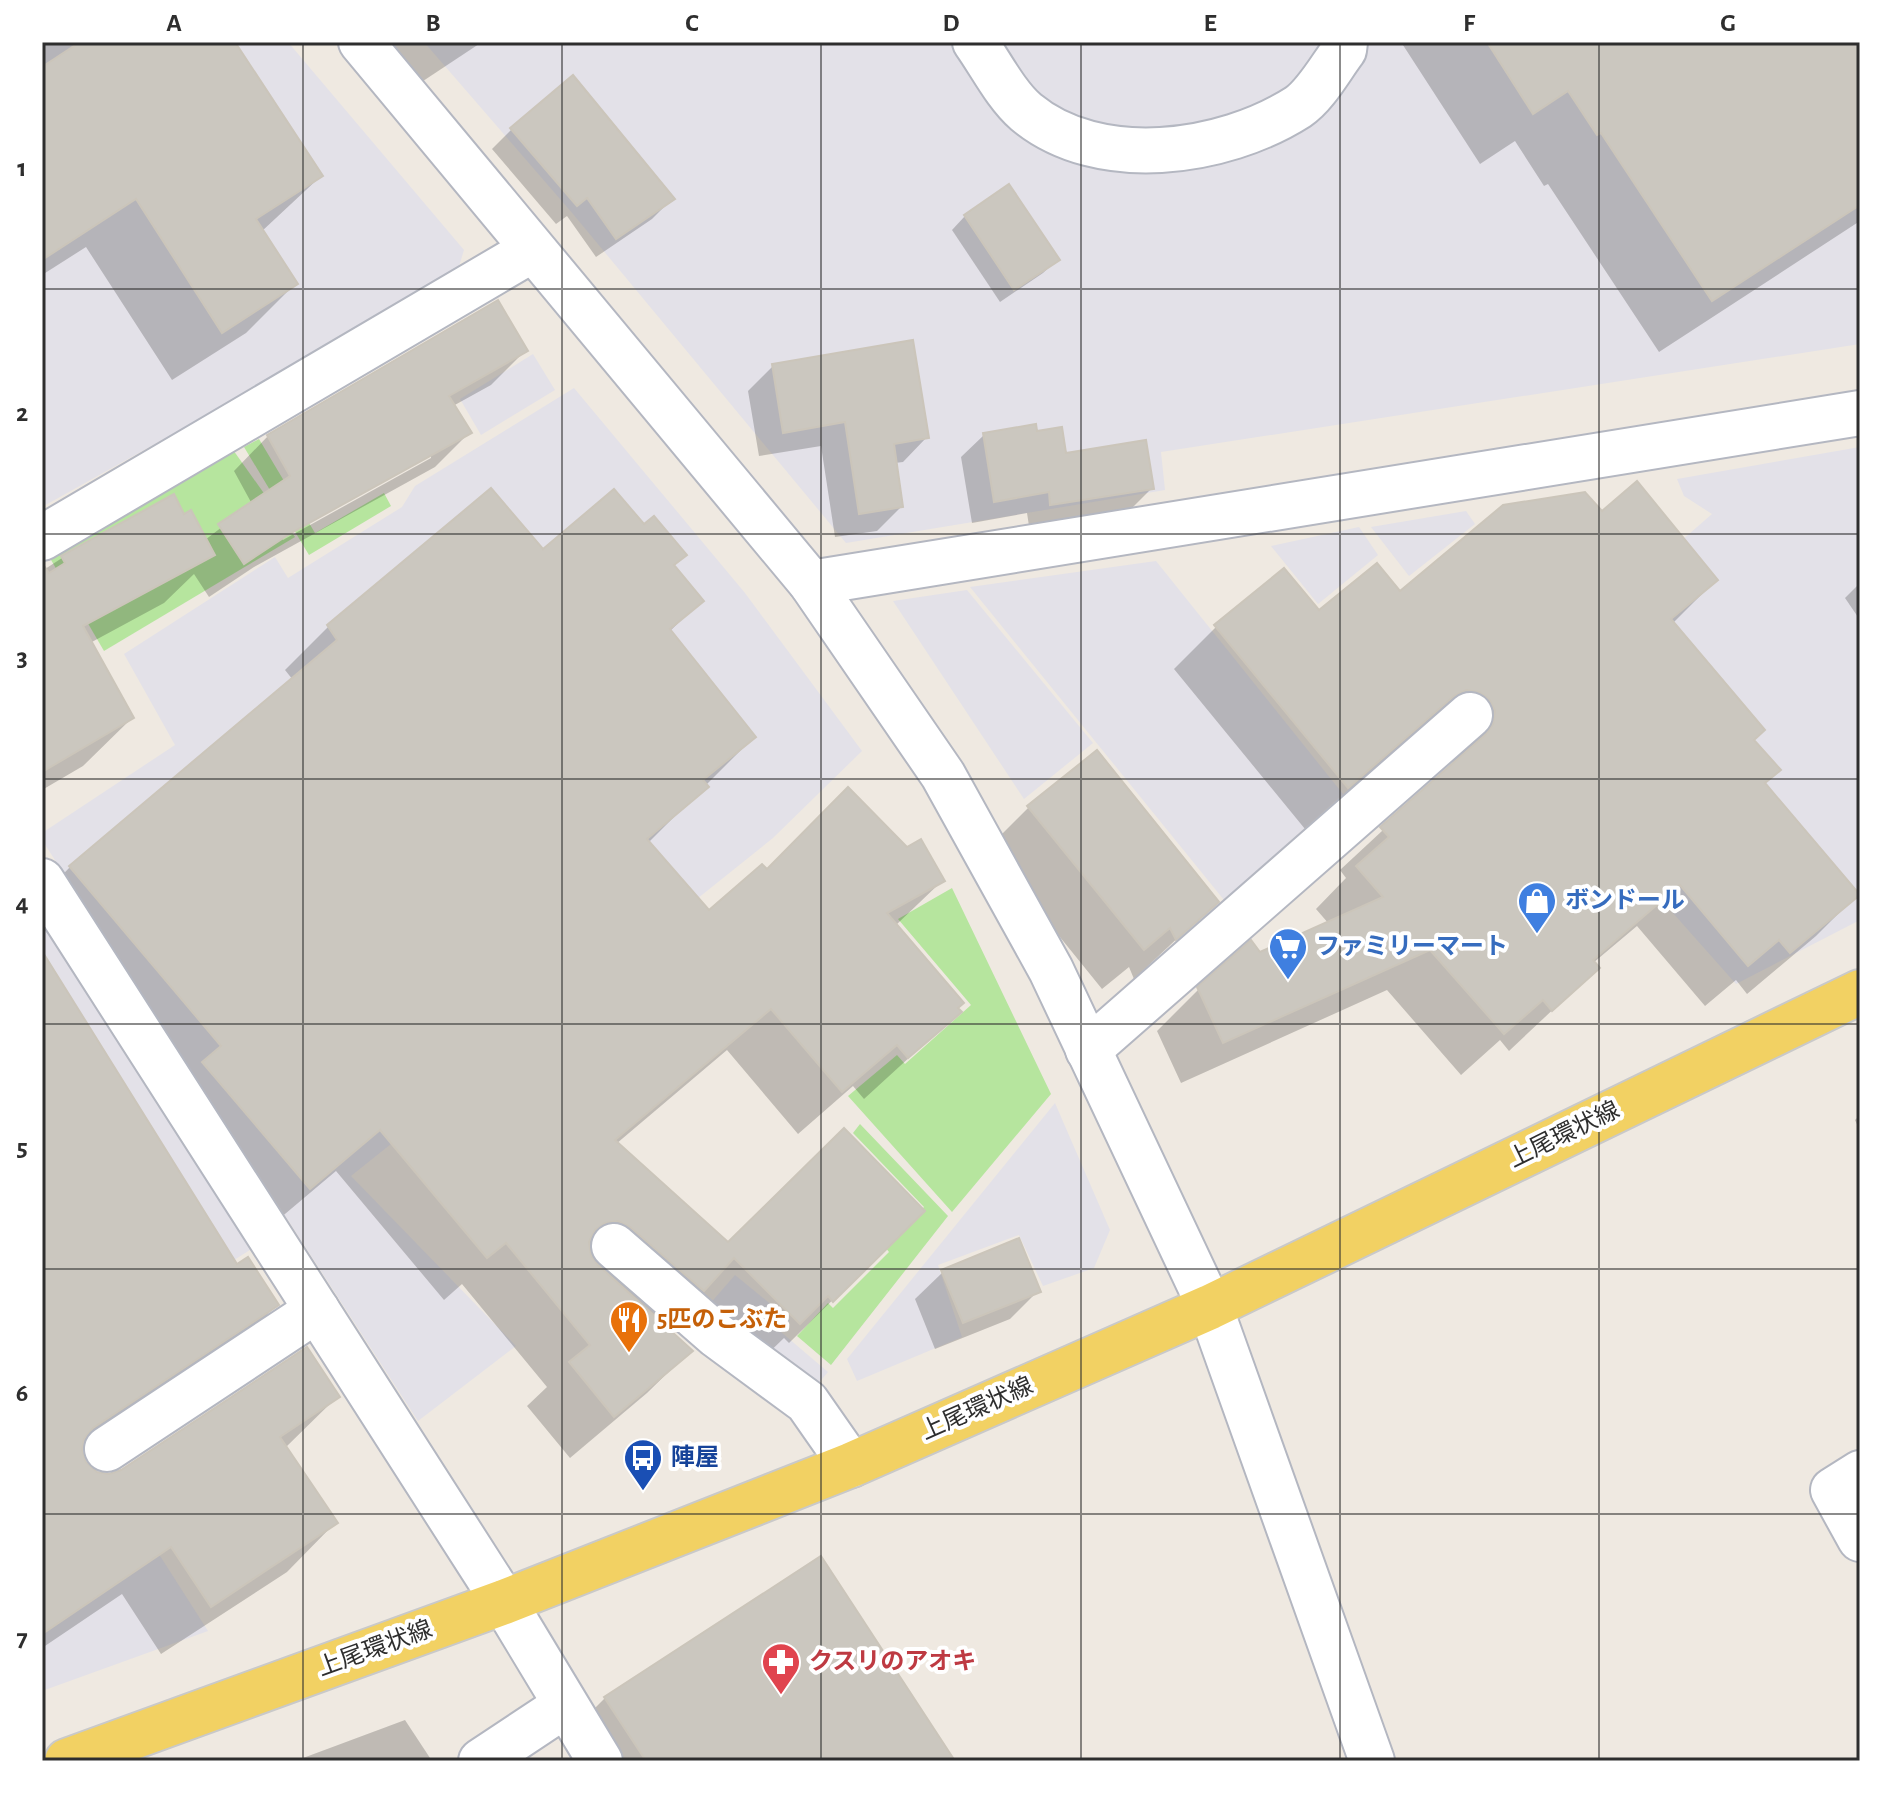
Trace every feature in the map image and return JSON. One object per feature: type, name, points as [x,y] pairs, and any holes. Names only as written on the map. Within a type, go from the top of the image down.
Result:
[{"type":"main road","name":"上尾環状線","points":[[67,1761],[504,1602],[851,1465],[1210,1307],[1860,992]]},
{"type":"street","points":[[361,42],[811,583],[943,775],[1051,970],[1210,1307],[1372,1761]]},
{"type":"street","points":[[975,42],[1024,111],[1071,139],[1141,152],[1220,142],[1300,106],[1344,50],[1345,42]]},
{"type":"street","points":[[42,538],[532,250]]},
{"type":"street","points":[[811,583],[1860,413]]},
{"type":"street","points":[[1088,1050],[1470,715]]},
{"type":"street","points":[[42,881],[504,1602],[600,1761]]},
{"type":"street","points":[[614,1246],[716,1335],[807,1402],[851,1465]]},
{"type":"street","points":[[107,1449],[317,1310]]},
{"type":"street","points":[[1860,1473],[1833,1490],[1860,1539]]},
{"type":"street","points":[[481,1761],[564,1706]]},
{"type":"shaded area","points":[[42,42],[288,42],[464,250],[456,276],[42,507]]},
{"type":"shaded area","points":[[424,42],[1860,42],[1860,344],[1161,452],[1165,490],[846,543],[573,214]]},
{"type":"shaded area","points":[[533,354],[555,390],[481,435],[460,399]]},
{"type":"shaded area","points":[[574,388],[745,593],[862,751],[773,838],[351,1176],[516,1346],[418,1421],[42,840],[42,833],[175,745],[124,654],[275,557],[288,578],[402,507],[415,486]]},
{"type":"shaded area","points":[[1860,447],[1860,920],[1736,984],[1490,707],[1712,514],[1684,496],[1677,479]]},
{"type":"shaded area","points":[[1466,511],[1475,524],[1409,576],[1371,527]]},
{"type":"shaded area","points":[[1359,527],[1378,555],[1318,604],[1271,546]]},
{"type":"shaded area","points":[[1156,561],[1343,794],[1224,900],[970,587]]},
{"type":"shaded area","points":[[967,590],[1093,743],[1024,799],[893,601]]},
{"type":"shaded area","points":[[42,921],[253,1248],[47,1379],[208,1631],[42,1691]]},
{"type":"shaded area","points":[[1055,1103],[1110,1230],[1094,1268],[1043,1286],[1019,1235],[938,1265],[962,1337],[857,1381],[847,1359]]},
{"type":"shaded area","points":[[735,1275],[790,1320],[781,1332],[828,1372],[811,1392],[708,1306]]},
{"type":"green space","points":[[259,439],[315,533],[384,493],[391,506],[309,555],[244,447]]},
{"type":"green space","points":[[231,447],[295,537],[104,651],[47,553]]},
{"type":"green space","points":[[952,888],[1051,1094],[952,1212],[848,1096],[897,1055],[905,1064],[971,1005],[898,919]]},
{"type":"green space","points":[[860,1124],[948,1216],[831,1365],[797,1336],[828,1303],[833,1308],[889,1252],[885,1247],[924,1207],[853,1133]]},
{"type":"building","points":[[80,42],[235,42],[323,176],[256,219],[298,284],[222,333],[136,199],[42,260],[42,67]]},
{"type":"building","points":[[1487,42],[1860,42],[1860,205],[1712,301],[1601,133],[1597,135],[1568,91],[1533,114]]},
{"type":"building","points":[[573,75],[675,199],[616,239],[587,198],[577,206],[510,128]]},
{"type":"building","points":[[1009,184],[1060,260],[1014,290],[964,215]]},
{"type":"building","points":[[498,300],[528,351],[449,396],[472,433],[291,533],[244,564],[218,524],[290,476],[267,435]]},
{"type":"building","points":[[913,340],[929,438],[894,444],[903,507],[859,514],[845,422],[783,433],[772,364]]},
{"type":"building","points":[[1036,424],[1037,431],[1062,427],[1066,453],[1146,440],[1154,489],[1050,505],[1049,492],[994,502],[983,433]]},
{"type":"building","points":[[1637,481],[1718,580],[1671,619],[1765,730],[1754,740],[1781,770],[1765,783],[1860,895],[1790,953],[1779,940],[1748,966],[1680,885],[1593,960],[1600,968],[1552,1011],[1543,1000],[1504,1034],[1430,950],[1223,1043],[1197,987],[1251,940],[1260,952],[1383,897],[1356,866],[1389,837],[1380,827],[1486,734],[1493,724],[1495,711],[1489,699],[1479,692],[1466,690],[1454,696],[1348,788],[1214,625],[1284,568],[1319,610],[1377,563],[1400,591],[1503,505],[1585,492],[1602,511]]},
{"type":"building","points":[[491,488],[543,549],[614,489],[644,524],[654,516],[687,555],[674,565],[704,601],[670,629],[756,737],[703,780],[709,787],[647,839],[709,910],[762,864],[767,869],[848,787],[907,847],[921,839],[945,881],[887,913],[964,1003],[958,1008],[962,1012],[908,1058],[897,1045],[842,1092],[771,1009],[615,1140],[728,1242],[844,1128],[925,1211],[833,1302],[828,1296],[800,1324],[734,1258],[704,1291],[630,1227],[618,1221],[605,1223],[595,1230],[589,1242],[591,1255],[597,1264],[693,1351],[614,1417],[569,1362],[590,1345],[506,1243],[487,1258],[380,1130],[310,1189],[202,1062],[221,1046],[69,866],[337,640],[327,625]]},
{"type":"building","points":[[174,494],[184,514],[191,510],[215,555],[83,626],[134,718],[42,772],[42,563],[49,573],[65,563],[61,556]]},
{"type":"building","points":[[1097,750],[1219,902],[1176,940],[1170,928],[1144,950],[1027,806]]},
{"type":"building","points":[[42,951],[237,1264],[248,1257],[279,1305],[93,1428],[84,1439],[82,1450],[86,1462],[97,1472],[109,1474],[121,1470],[307,1347],[340,1397],[280,1437],[338,1523],[211,1607],[171,1547],[42,1634]]},
{"type":"building","points":[[1019,1238],[1041,1292],[963,1323],[941,1270]]},
{"type":"building","points":[[821,1556],[955,1761],[646,1761],[604,1697]]},
{"type":"place","name":"ボンドール","points":[[1537,935]]},
{"type":"place","name":"ファミリーマート","points":[[1288,981]]},
{"type":"place","name":"5匹のこぶた","points":[[629,1354]]},
{"type":"place","name":"陣屋","points":[[643,1492]]},
{"type":"place","name":"クスリのアオキ","points":[[781,1696]]}]
